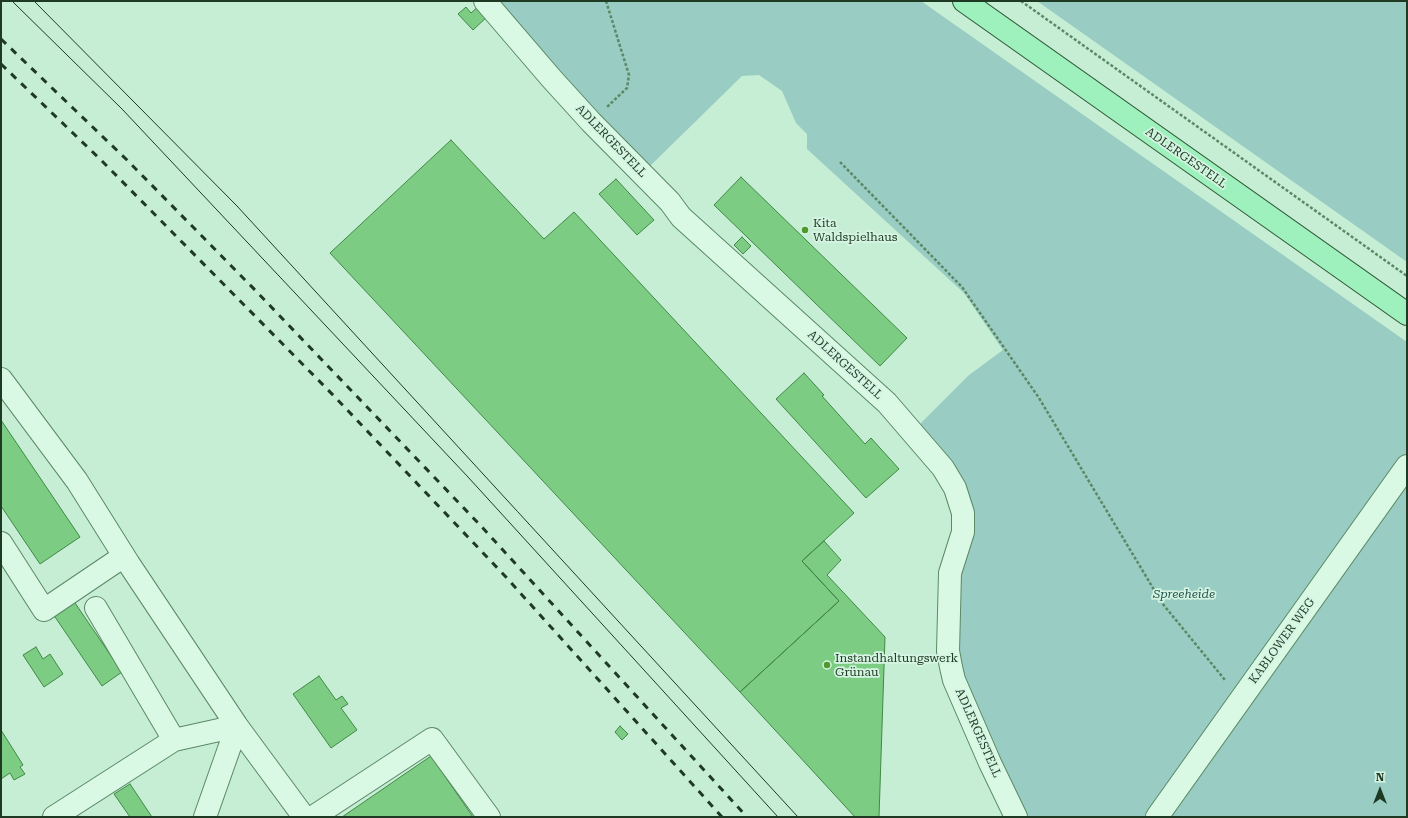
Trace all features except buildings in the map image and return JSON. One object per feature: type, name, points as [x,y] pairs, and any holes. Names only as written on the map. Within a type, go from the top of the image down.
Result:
[{"type":"main road","name":"ADLERGESTELL","points":[[964,1],[1407,314]]},
{"type":"street","name":"ADLERGESTELL","points":[[485,1],[551,78],[591,122],[670,202],[681,217],[887,403],[943,468],[956,488],[963,513],[963,532],[950,573],[948,651],[951,667],[954,680],[990,763],[1016,817]]},
{"type":"street","points":[[1,380],[77,482],[124,556],[237,726],[304,817]]},
{"type":"street","name":"KABLOWER WEG","points":[[1157,817],[1407,466]]},
{"type":"street","points":[[1,542],[44,610],[124,556]]},
{"type":"street","points":[[96,608],[174,740]]},
{"type":"street","points":[[54,817],[174,740],[237,726]]},
{"type":"street","points":[[205,817],[237,726]]},
{"type":"street","points":[[313,817],[432,739],[489,817]]},
{"type":"path","points":[[591,122],[627,88],[629,75],[606,1]]},
{"type":"path","points":[[1021,1],[1407,276]]},
{"type":"path","points":[[840,162],[962,287],[1040,398],[1162,603],[1241,699]]},
{"type":"green space","name":"Spreeheide","points":[[497,1],[921,1],[1407,342],[1407,817],[1026,817],[958,670],[959,585],[972,523],[918,426],[969,375],[1003,350],[964,293],[807,149],[807,134],[796,123],[782,91],[759,75],[742,76],[650,166],[633,155]]},
{"type":"green space","points":[[1037,1],[1407,1],[1407,262]]},
{"type":"tram line","points":[[12,1],[122,109],[468,477],[778,817]]},
{"type":"tram line","points":[[34,1],[237,206],[798,817]]},
{"type":"railway","points":[[1,39],[127,160],[255,290],[481,526],[747,817]]},
{"type":"railway","points":[[1,64],[101,160],[334,396],[505,576],[722,817]]},
{"type":"place","name":"Kita Waldspielhaus","points":[[805,230]]},
{"type":"place","name":"Instandhaltungswerk Grünau","points":[[827,665]]}]
